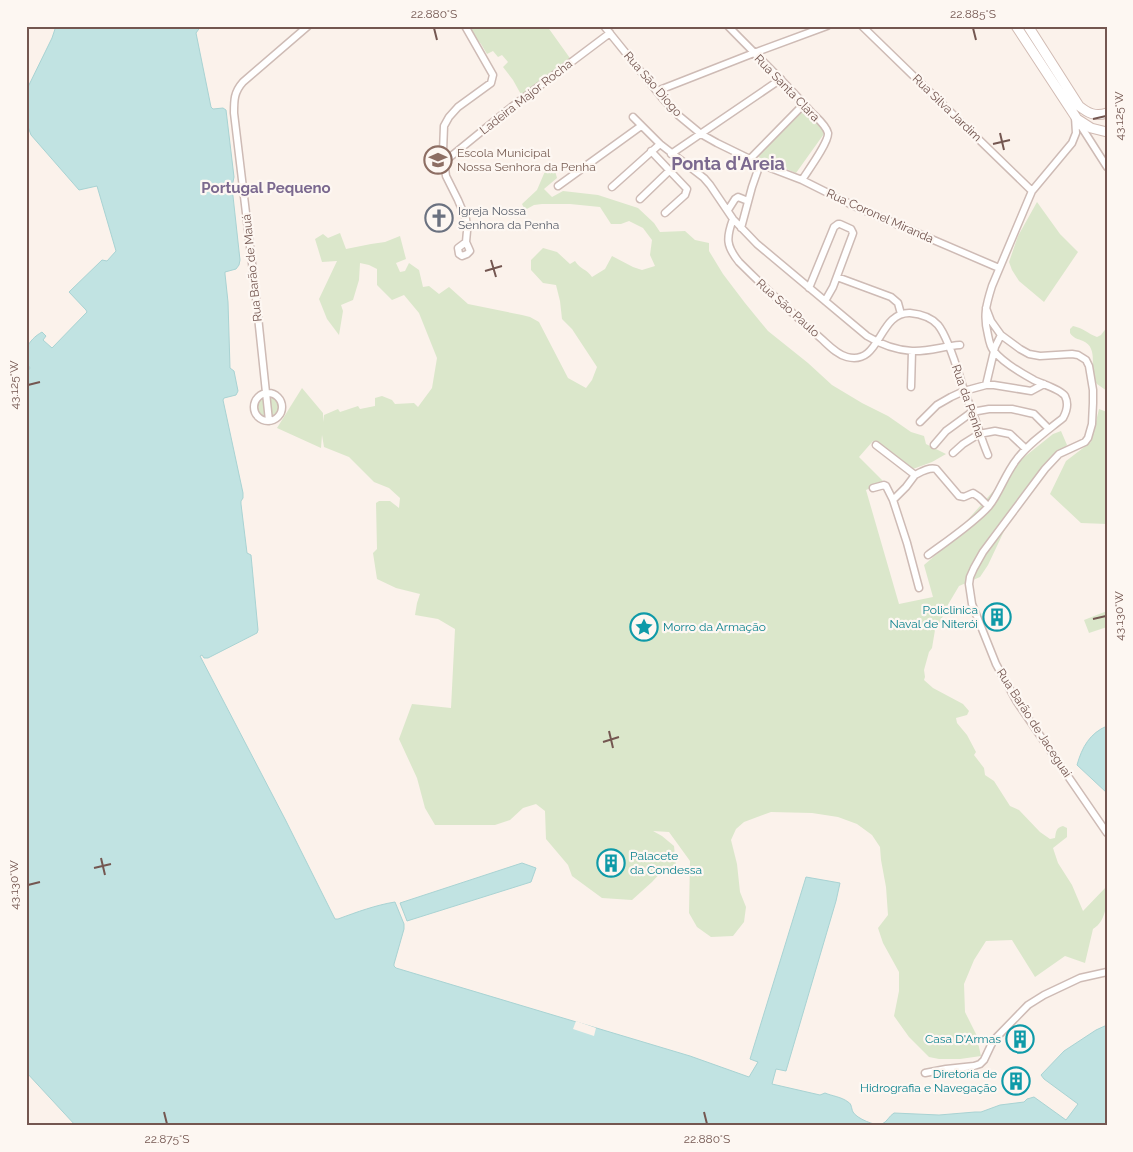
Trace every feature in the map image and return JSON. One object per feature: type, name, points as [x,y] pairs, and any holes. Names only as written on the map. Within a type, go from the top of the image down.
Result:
[{"type":"main road","points":[[1016,26],[1076,118],[1090,128],[1107,132]]},
{"type":"main road","points":[[1028,26],[1080,106],[1092,114],[1103,114]]},
{"type":"street","name":"Rua Barão de Mauá","points":[[269,421],[234,103],[236,92],[243,82],[308,26]]},
{"type":"street","points":[[464,26],[492,71],[493,78],[486,87],[458,107],[444,126],[442,141],[446,176],[466,219],[466,239]]},
{"type":"street","name":"Rua São Diogo","points":[[604,26],[678,115],[701,134],[760,164]]},
{"type":"street","name":"Rua Santa Clara","points":[[728,26],[781,79],[828,133],[823,148],[802,180]]},
{"type":"street","points":[[657,91],[827,26]]},
{"type":"street","name":"Rua Silva Jardim","points":[[862,26],[1032,190]]},
{"type":"street","name":"Ladeira Major Rocha","points":[[444,162],[509,109],[610,33]]},
{"type":"street","points":[[671,154],[781,79]]},
{"type":"street","points":[[750,159],[804,104]]},
{"type":"street","points":[[633,117],[671,154],[704,178],[733,219],[757,244],[857,328],[877,342],[912,351],[960,345]]},
{"type":"street","points":[[928,555],[979,516],[999,491],[1015,461],[1026,449],[1063,418],[1068,407],[1064,394],[1011,365],[994,350],[986,326],[985,314],[990,292],[999,268],[1032,190],[1072,144],[1076,134],[1076,118]]},
{"type":"street","points":[[1076,118],[1107,167]]},
{"type":"street","points":[[558,186],[641,126]]},
{"type":"street","points":[[612,187],[660,144]]},
{"type":"street","points":[[650,151],[686,186],[687,191],[666,213]]},
{"type":"street","points":[[741,228],[760,164]]},
{"type":"street","name":"Rua Coronel Miranda","points":[[760,164],[802,180],[852,205],[999,268]]},
{"type":"street","points":[[640,199],[669,171]]},
{"type":"street","points":[[728,210],[734,199],[738,197],[748,201]]},
{"type":"street","name":"Rua São Paulo","points":[[733,219],[728,236],[731,253],[793,314],[837,352],[847,357],[862,357],[869,354],[877,342]]},
{"type":"street","points":[[809,288],[834,227],[840,224],[850,229],[853,233],[833,288],[826,301]]},
{"type":"street","points":[[837,277],[891,297],[898,304],[901,314],[888,324],[877,342]]},
{"type":"street","name":"Rua Barão de Jaceguai","points":[[986,308],[991,321],[1001,335],[1020,349],[1029,354],[1040,356],[1078,354],[1086,360],[1089,366],[1093,390],[1092,424],[1088,438],[1084,442],[1059,454],[1053,460],[983,552],[970,577],[969,584],[971,598],[983,634],[996,664],[1017,702],[1107,833]]},
{"type":"street","name":"Rua da Penha","points":[[901,314],[919,314],[930,318],[943,333],[988,455]]},
{"type":"street","points":[[986,385],[994,350],[1001,335]]},
{"type":"street","points":[[911,387],[912,351]]},
{"type":"street","points":[[920,422],[937,405],[964,391],[986,385],[994,385],[1031,391],[1044,384]]},
{"type":"street","points":[[266,393],[274,394],[282,405],[280,414],[274,420],[269,421],[260,419],[254,411],[257,397],[266,393]]},
{"type":"street","points":[[934,445],[946,431],[972,412],[989,409],[1012,409],[1034,414],[1049,429]]},
{"type":"street","points":[[954,453],[963,444],[979,434],[995,431],[1010,434],[1026,449]]},
{"type":"street","points":[[876,445],[915,475]]},
{"type":"street","points":[[892,500],[906,487],[915,475],[932,468],[936,469],[959,496],[964,497],[973,493],[976,494],[988,506]]},
{"type":"street","points":[[873,488],[886,486],[907,543],[919,588]]},
{"type":"street","points":[[925,1073],[980,1064],[986,1057],[993,1041],[1028,1005],[1044,995],[1080,978],[1107,972]]},
{"type":"green space","points":[[465,26],[547,26],[572,61],[523,98],[503,67],[508,62],[502,55],[498,57],[493,51],[487,54]]},
{"type":"green space","points":[[802,109],[826,131],[796,173],[758,157]]},
{"type":"green space","points":[[546,169],[555,171],[557,178],[544,189],[552,197],[563,191],[598,195],[638,208],[654,223],[660,232],[685,231],[695,240],[709,243],[709,251],[723,274],[768,331],[832,385],[888,416],[911,432],[924,436],[926,444],[946,454],[913,469],[873,441],[859,457],[884,482],[866,490],[899,604],[933,597],[924,565],[938,553],[1023,458],[1053,434],[1061,431],[1067,445],[1014,510],[988,565],[980,577],[959,586],[946,608],[939,626],[935,630],[932,648],[924,670],[924,680],[933,688],[963,704],[969,711],[967,715],[956,718],[957,723],[967,735],[976,752],[974,755],[984,768],[985,775],[994,781],[1010,806],[1019,810],[1040,832],[1050,839],[1055,838],[1059,828],[1063,826],[1067,828],[1067,837],[1053,848],[1058,863],[1072,885],[1083,911],[1107,886],[1104,916],[1093,929],[1085,963],[1065,956],[1035,977],[1012,940],[986,941],[974,960],[964,984],[965,1012],[976,1034],[981,1056],[960,1059],[929,1057],[909,1037],[894,1016],[899,991],[899,972],[883,943],[878,928],[888,915],[880,847],[872,835],[857,824],[838,817],[812,813],[771,812],[744,822],[736,829],[731,840],[737,864],[740,892],[746,907],[744,922],[733,936],[711,937],[697,927],[689,913],[690,861],[669,832],[653,831],[674,846],[676,865],[670,870],[663,870],[632,900],[602,898],[572,876],[568,865],[546,839],[545,811],[536,804],[523,808],[510,820],[495,825],[435,825],[425,808],[417,778],[399,739],[412,704],[451,708],[455,629],[438,619],[415,615],[420,594],[396,588],[377,579],[373,553],[377,549],[376,503],[379,501],[390,501],[399,508],[400,498],[389,488],[374,482],[349,457],[324,447],[322,435],[321,448],[277,428],[302,388],[323,413],[323,422],[324,415],[338,409],[340,412],[358,406],[360,409],[375,406],[375,398],[382,396],[392,400],[395,404],[414,403],[418,407],[432,388],[437,358],[419,313],[404,295],[392,300],[377,285],[377,269],[360,263],[359,280],[353,300],[341,305],[343,311],[339,335],[327,319],[319,299],[337,261],[322,262],[315,239],[323,234],[328,238],[340,233],[346,249],[385,242],[400,236],[406,259],[396,263],[400,272],[405,271],[409,263],[419,270],[423,287],[429,286],[439,294],[449,287],[468,304],[530,317],[539,322],[568,378],[586,388],[592,380],[597,367],[572,329],[562,319],[556,285],[543,283],[531,270],[531,260],[543,248],[557,252],[570,264],[575,261],[592,277],[605,269],[612,256],[642,270],[655,266],[650,255],[652,240],[643,228],[629,221],[621,224],[611,224],[600,207],[542,204],[534,205],[525,210],[522,204],[537,190]]},
{"type":"green space","points":[[1037,202],[1060,234],[1078,252],[1044,302],[1019,281],[1009,262],[1018,236]]},
{"type":"green space","points":[[1073,326],[1097,337],[1107,327],[1107,391],[1097,384],[1092,377],[1092,352],[1087,344],[1071,335],[1070,329]]},
{"type":"green space","points":[[267,394],[274,396],[280,402],[278,413],[270,419]]},
{"type":"green space","points":[[265,395],[268,420],[258,415],[255,406],[258,398]]},
{"type":"green space","points":[[1099,409],[1107,412],[1107,524],[1081,523],[1050,494],[1066,461],[1091,442]]},
{"type":"green space","points":[[1107,611],[1107,627],[1089,633],[1084,620]]},
{"type":"water","points":[[56,26],[201,26],[196,33],[211,107],[213,109],[223,108],[226,110],[234,177],[232,187],[240,260],[236,269],[225,272],[225,274],[228,302],[230,368],[234,371],[238,391],[236,395],[224,398],[223,400],[243,493],[241,504],[247,553],[251,555],[258,630],[257,633],[208,658],[200,656],[335,919],[395,902],[404,924],[394,964],[396,968],[690,1056],[749,1077],[758,1062],[750,1059],[806,877],[840,883],[786,1071],[776,1069],[772,1084],[820,1095],[825,1093],[846,1100],[858,1117],[879,1125],[884,1123],[894,1113],[939,1115],[981,1112],[1000,1105],[1024,1102],[1034,1097],[1066,1120],[1078,1104],[1041,1075],[1064,1051],[1107,1025],[1107,1126],[76,1126],[26,1072],[26,374],[30,368],[27,363],[26,353],[29,343],[42,332],[46,336],[43,340],[52,348],[87,312],[69,292],[102,260],[107,261],[116,251],[97,186],[79,190],[31,135],[26,121],[26,91]]},
{"type":"water","points":[[1107,726],[1107,793],[1077,765],[1081,752],[1091,737]]},
{"type":"water","points":[[522,863],[536,868],[531,882],[407,921],[400,903]]},
{"type":"pier","points":[[576,1021],[596,1028],[594,1036],[573,1029]]},
{"type":"place","name":"Escola Municipal Nossa Senhora da Penha","points":[[438,160]]},
{"type":"place","name":"Igreja Nossa Senhora da Penha","points":[[439,218]]},
{"type":"place","name":"Policlinica Naval de Niterói","points":[[997,617]]},
{"type":"place","name":"Morro da Armação","points":[[644,627]]},
{"type":"place","name":"Palacete da Condessa","points":[[611,863]]},
{"type":"place","name":"Casa D'Armas","points":[[1020,1039]]},
{"type":"place","name":"Diretoria de Hidrografia e Navegação","points":[[1016,1081]]},
{"type":"district","name":"Ponta d'Areia","points":[[728,163]]},
{"type":"district","name":"Portugal Pequeno","points":[[266,188]]}]
